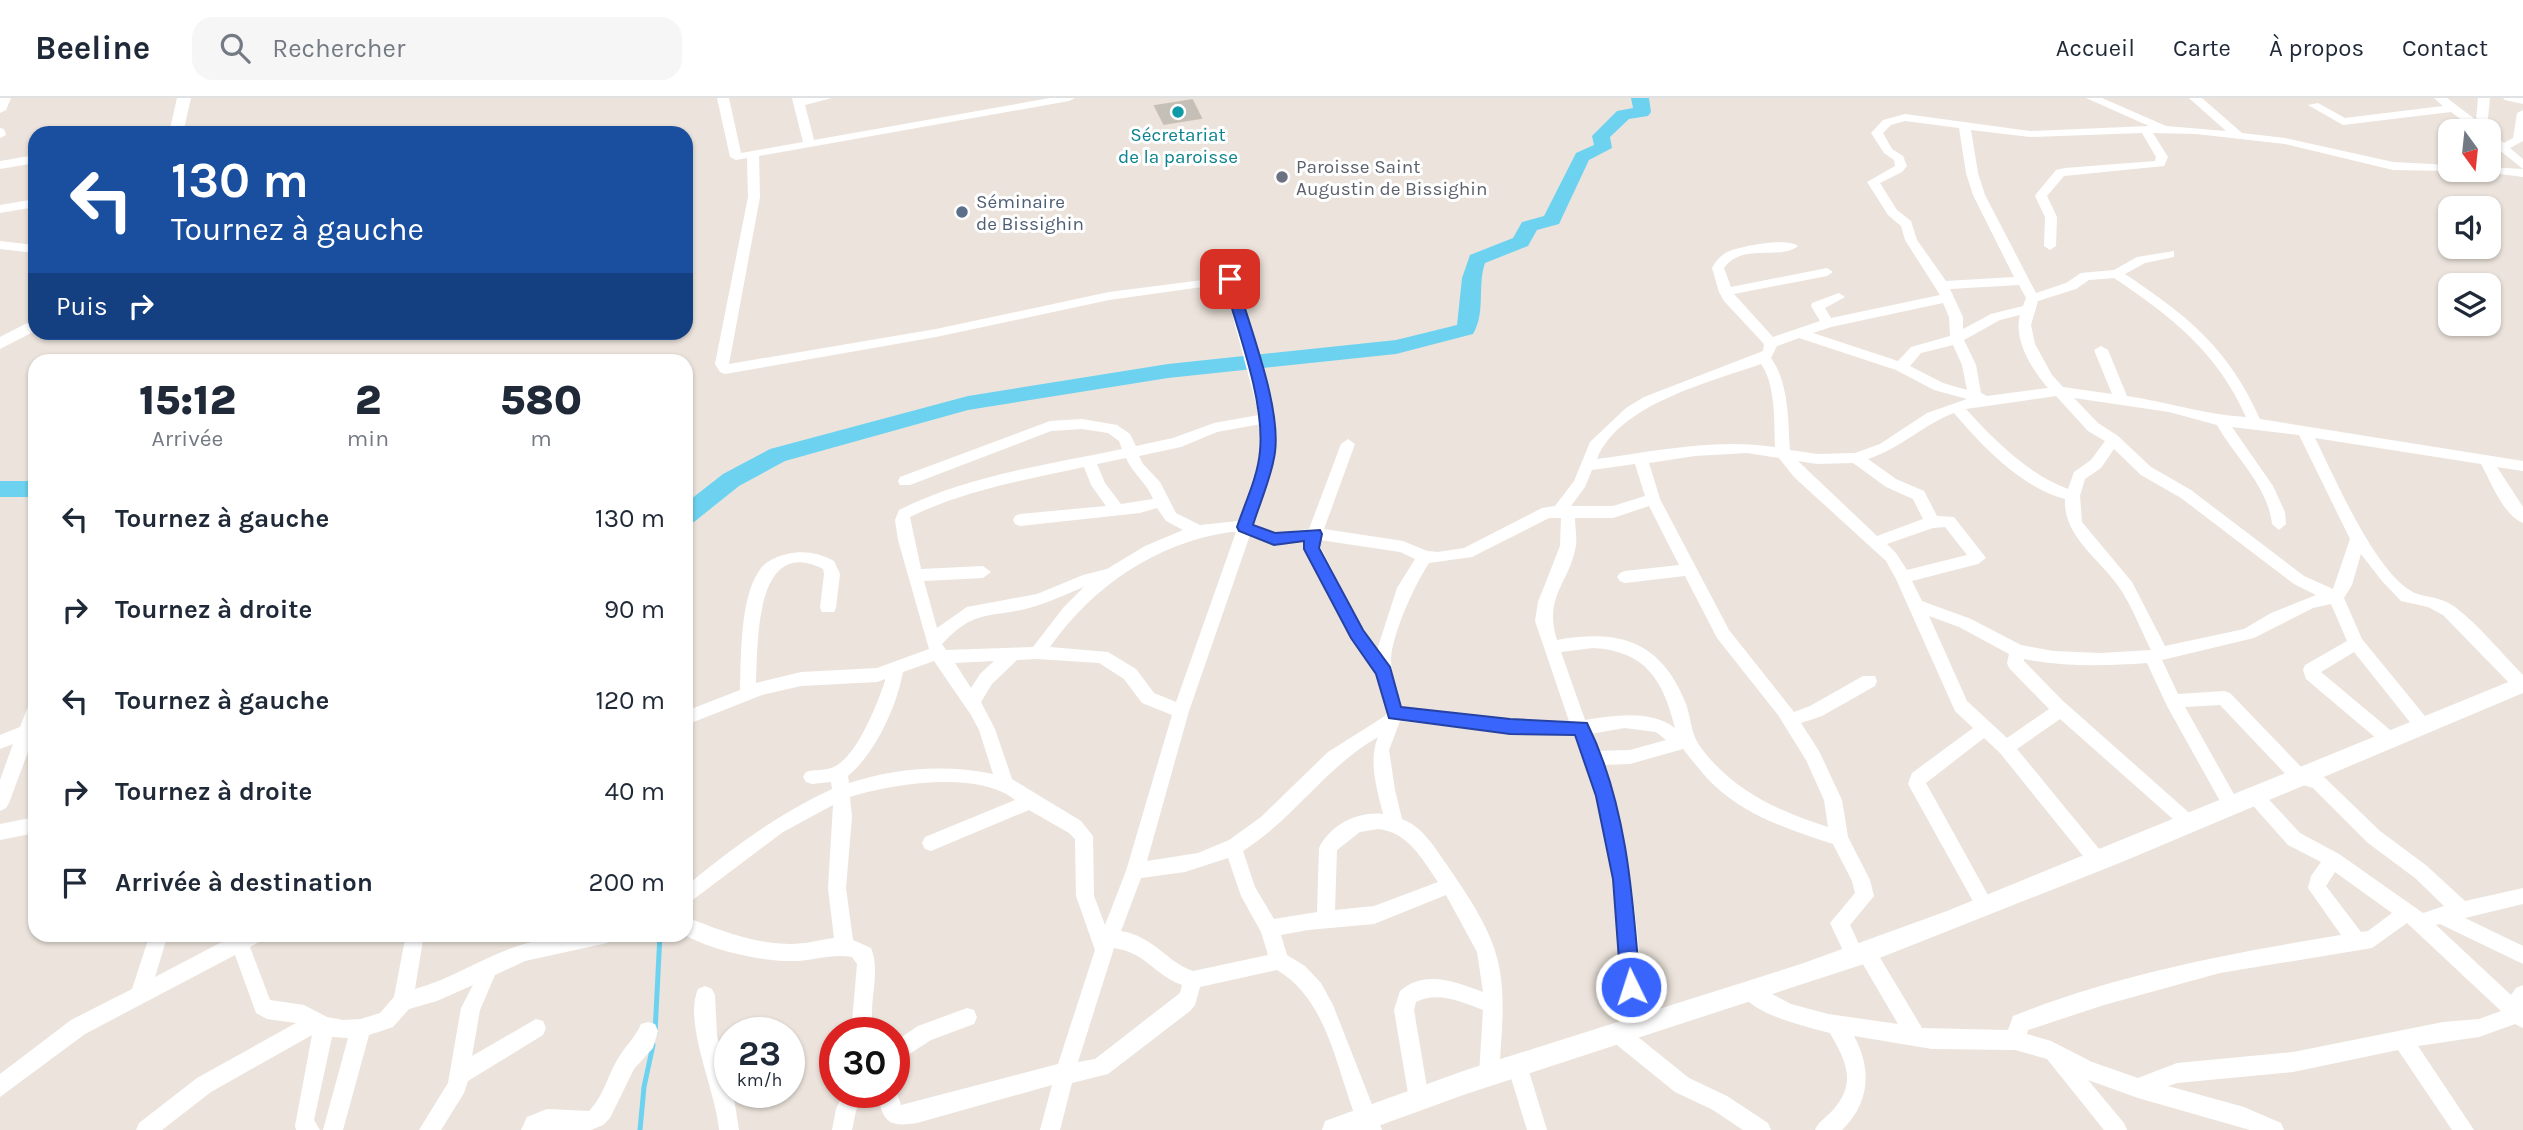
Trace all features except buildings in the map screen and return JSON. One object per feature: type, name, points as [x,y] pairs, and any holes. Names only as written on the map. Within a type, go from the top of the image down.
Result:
[{"type":"street","points":[[0,110],[5,98]]},
{"type":"street","points":[[178,126],[184,98]]},
{"type":"street","points":[[723,98],[736,157],[1038,101],[1069,98]]},
{"type":"street","points":[[809,144],[798,101],[826,98]]},
{"type":"street","points":[[2092,98],[2164,129]]},
{"type":"street","points":[[2195,98],[2239,136]]},
{"type":"street","points":[[2440,98],[2468,119]]},
{"type":"street","points":[[2484,98],[2484,119]]},
{"type":"street","points":[[2509,98],[2523,101]]},
{"type":"street","points":[[2314,106],[2343,122],[2454,108]]},
{"type":"street","points":[[1983,398],[1957,339],[1956,317],[1944,292],[1911,240],[1907,224],[1892,212],[1873,182],[1898,170],[1901,162],[1888,151],[1877,133],[1888,121],[1899,117],[2030,134],[2164,129],[2285,141],[2393,166],[2438,168]]},
{"type":"street","points":[[2501,168],[2522,166],[2514,145],[2518,140],[2522,120]]},
{"type":"street","points":[[1964,126],[1970,144],[1975,182],[2023,281],[2030,304],[2024,325],[2028,344],[2047,378],[2093,428],[2113,440],[2146,471],[2186,494],[2290,574],[2336,597],[2356,643],[2423,726]]},
{"type":"street","points":[[2050,246],[2051,216],[2041,199],[2054,180],[2060,173],[2069,170],[2160,164],[2162,157],[2146,130]]},
{"type":"street","points":[[753,154],[755,188],[722,364],[725,369],[936,333],[1109,296],[1230,279],[1267,418],[1268,454],[1181,711],[1135,871],[1107,944],[1065,1072],[1050,1130]]},
{"type":"street","points":[[0,165],[28,160]]},
{"type":"street","points":[[0,209],[28,204]]},
{"type":"street","points":[[0,245],[28,248]]},
{"type":"street","points":[[1792,246],[1725,258],[1718,268],[1725,292],[1767,351],[1779,400],[1783,453],[1799,472],[1891,557],[1903,577],[1961,706],[2006,748],[2098,860]]},
{"type":"street","points":[[2117,274],[2124,266],[2134,262],[2170,254]]},
{"type":"street","points":[[1725,292],[1826,272]]},
{"type":"street","points":[[1901,367],[1916,350],[1957,339],[1992,317],[2030,304],[2087,276],[2117,274],[2169,309],[2210,347],[2243,396],[2255,423]]},
{"type":"street","points":[[1761,1130],[1720,1103],[1682,1085],[1628,1031],[1622,879],[1605,796],[1563,684],[1543,612],[1568,545],[1564,510],[1580,483],[1595,446],[1631,411],[1649,400],[1828,323],[1944,292],[2023,281]]},
{"type":"street","points":[[1828,323],[1817,306],[1839,297]]},
{"type":"street","points":[[0,344],[28,328]]},
{"type":"street","points":[[1800,333],[1901,367],[1939,387],[1983,398]]},
{"type":"street","points":[[2101,351],[2121,399]]},
{"type":"street","points":[[1587,466],[1695,451],[1747,448],[1817,459],[1856,458],[1885,448],[1932,416],[1983,398],[2060,391],[2169,407],[2222,421],[2255,423],[2523,466]]},
{"type":"street","points":[[1957,408],[2002,455],[2052,491],[2073,496]]},
{"type":"street","points":[[1005,785],[987,729],[972,701],[937,651],[902,520],[907,511],[938,497],[990,482],[1176,443],[1214,428],[1267,418]]},
{"type":"street","points":[[2222,421],[2235,445],[2275,503],[2279,524]]},
{"type":"street","points":[[905,481],[1050,426],[1064,424],[1112,429],[1125,438],[1143,476],[1155,486],[1171,517],[1198,531]]},
{"type":"street","points":[[1334,1130],[1369,1124],[1419,1099],[1517,1065],[1751,992],[1861,954],[2189,823],[2522,685],[2449,611],[2431,601],[2407,597],[2386,577],[2358,539],[2305,432]]},
{"type":"street","points":[[2113,440],[2096,464],[2079,476],[2073,496],[2072,512],[2075,524],[2127,586],[2157,655],[2173,701],[2231,805]]},
{"type":"street","points":[[1348,444],[1311,540],[1312,549],[1357,634],[1384,672]]},
{"type":"street","points":[[1856,458],[1899,488],[1919,495],[1932,522]]},
{"type":"street","points":[[1641,459],[1653,499],[1730,645],[1791,720],[1813,756],[1833,800],[1839,838],[1861,880],[1865,896],[1839,923],[1916,1036]]},
{"type":"street","points":[[2486,460],[2523,517]]},
{"type":"street","points":[[1089,461],[1098,485],[1117,510]]},
{"type":"street","points":[[937,651],[952,622],[969,612],[1040,599],[1089,578],[1106,575],[1182,535],[1214,527],[1245,527],[1274,539],[1314,534],[1386,543],[1425,557],[1438,558],[1467,552],[1536,515],[1564,510],[1614,512],[1653,499]]},
{"type":"street","points":[[1020,520],[1140,508],[1161,502]]},
{"type":"street","points":[[1875,542],[1932,522],[1949,521],[1978,558],[1903,577]]},
{"type":"street","points":[[1915,605],[1965,623],[2018,651],[2053,658],[2089,660],[2157,655],[2248,635],[2309,602],[2336,597],[2344,585],[2358,539]]},
{"type":"street","points":[[748,694],[752,624],[760,584],[767,571],[782,561],[803,557],[829,565],[832,574],[828,608]]},
{"type":"street","points":[[1395,824],[1386,790],[1381,750],[1393,717],[1384,672],[1387,639],[1409,580],[1425,557]]},
{"type":"street","points":[[1625,578],[1690,569]]},
{"type":"street","points":[[915,576],[947,572],[983,572]]},
{"type":"street","points":[[1037,653],[1061,618],[1100,584],[1106,575]]},
{"type":"street","points":[[1552,646],[1598,639],[1619,643],[1641,652],[1664,678],[1676,701],[1686,743]]},
{"type":"street","points":[[2356,643],[2311,670],[2312,674],[2389,739]]},
{"type":"street","points":[[693,715],[748,694],[801,679],[849,678],[895,670],[937,651],[1102,657],[1122,667],[1148,698],[1181,711]]},
{"type":"street","points":[[2018,651],[2015,663],[2060,710],[2144,780],[2189,823]]},
{"type":"street","points":[[972,701],[986,679],[1012,655]]},
{"type":"street","points":[[844,946],[837,888],[844,817],[839,773],[865,741],[886,704],[895,670]]},
{"type":"street","points":[[1791,720],[1816,711],[1869,681]]},
{"type":"street","points":[[2173,701],[2224,698],[2299,777],[2319,783],[2375,837],[2421,872],[2462,909]]},
{"type":"street","points":[[2006,748],[2060,710]]},
{"type":"street","points":[[1135,871],[1192,861],[1233,847],[1293,799],[1327,763],[1393,717],[1505,726],[1581,728],[1625,720],[1660,726],[1686,743],[1709,768],[1754,808],[1839,838]]},
{"type":"street","points":[[0,803],[27,755],[28,729]]},
{"type":"street","points":[[1984,729],[1917,778],[1917,784],[1985,906]]},
{"type":"street","points":[[0,742],[27,732]]},
{"type":"street","points":[[1591,758],[1630,757],[1686,743]]},
{"type":"street","points":[[812,777],[839,773]]},
{"type":"street","points":[[693,891],[759,838],[810,806],[875,780],[926,774],[1005,785],[1075,827],[1084,836],[1085,896],[1107,944]]},
{"type":"street","points":[[2138,1088],[2177,1073],[2293,1062],[2402,1039],[2490,1025],[2501,1022],[2520,1008],[2414,917],[2333,860],[2294,839],[2254,795]]},
{"type":"street","points":[[931,842],[1030,802]]},
{"type":"street","points":[[1326,919],[1328,848],[1334,838],[1352,825],[1364,822],[1395,824],[1410,832],[1449,886],[1486,948],[1491,971],[1492,1004],[1489,1075]]},
{"type":"street","points":[[0,832],[28,826]]},
{"type":"street","points":[[1233,847],[1247,890],[1270,929],[1279,961],[1299,973],[1318,998],[1369,1124]]},
{"type":"street","points":[[2333,860],[2316,881],[2317,888],[2357,942]]},
{"type":"street","points":[[1270,929],[1326,919],[1374,915],[1449,886]]},
{"type":"street","points":[[2015,1040],[2017,1027],[2024,1020],[2117,992],[2220,964],[2372,939],[2414,917],[2440,915],[2523,896]]},
{"type":"street","points":[[2440,915],[2523,955]]},
{"type":"street","points":[[693,930],[768,952],[787,953],[844,946],[864,954],[866,975],[862,1017]]},
{"type":"street","points":[[140,994],[156,942]]},
{"type":"street","points":[[0,1087],[78,1027],[242,942]]},
{"type":"street","points":[[249,942],[263,1006],[267,1010],[304,1014],[320,1024],[361,1028],[386,1020],[403,1001],[414,942]]},
{"type":"street","points":[[403,1001],[437,992],[523,953],[572,942]]},
{"type":"street","points":[[1107,944],[1133,942],[1145,948],[1178,975],[1193,980],[1279,961]]},
{"type":"street","points":[[429,1130],[457,1087],[462,1074],[471,1008],[483,986],[488,967]]},
{"type":"street","points":[[891,1108],[898,1116],[1065,1072],[1089,1072],[1107,1062],[1184,1004],[1193,980]]},
{"type":"street","points":[[1419,1099],[1404,1010],[1407,996],[1435,986],[1445,986],[1492,1004]]},
{"type":"street","points":[[1751,992],[1787,1012],[1836,1024],[1957,1041],[2015,1040],[2051,1051],[2087,1070],[2138,1088],[2244,1117],[2274,1130]]},
{"type":"street","points":[[705,995],[706,1032],[727,1100],[729,1130]]},
{"type":"street","points":[[910,1043],[925,1033],[967,1017]]},
{"type":"street","points":[[146,1130],[204,1085],[320,1024]]},
{"type":"street","points":[[310,1130],[304,1126],[304,1121],[320,1024]]},
{"type":"street","points":[[1825,1130],[1842,1119],[1847,1110],[1857,1068],[1836,1024]]},
{"type":"street","points":[[333,1130],[361,1028]]},
{"type":"street","points":[[462,1074],[536,1028]]},
{"type":"street","points":[[531,1130],[534,1124],[547,1119],[586,1122],[596,1118],[603,1111],[627,1062],[646,1041],[648,1031]]},
{"type":"street","points":[[2402,1039],[2464,1130]]},
{"type":"street","points":[[2051,1051],[2117,1130]]},
{"type":"street","points":[[1517,1065],[1537,1130]]},
{"type":"street","points":[[842,1130],[847,1108]]},
{"type":"waterway","points":[[693,510],[731,480],[778,455],[968,403],[1168,371],[1396,347],[1466,329],[1470,311],[1471,278],[1477,259],[1521,242],[1529,226],[1552,220],[1582,157],[1603,148],[1601,136],[1623,115],[1642,112],[1640,98]]},
{"type":"waterway","points":[[0,489],[28,489]]},
{"type":"waterway","points":[[655,1033],[660,942]]},
{"type":"waterway","points":[[640,1130],[644,1087],[653,1045]]},
{"type":"place","name":"Sécretariat de la paroisse","points":[[1178,112]]},
{"type":"place","name":"Paroisse Saint Augustin de Bissighin","points":[[1282,177]]},
{"type":"place","name":"Séminaire de Bissighin","points":[[962,212]]},
{"type":"route","points":[[1230,279],[1261,390],[1269,430],[1268,454],[1245,527],[1274,539],[1314,534],[1311,540],[1312,549],[1357,634],[1384,672],[1395,713],[1510,727],[1581,728],[1605,796],[1622,879],[1631,987]]}]
